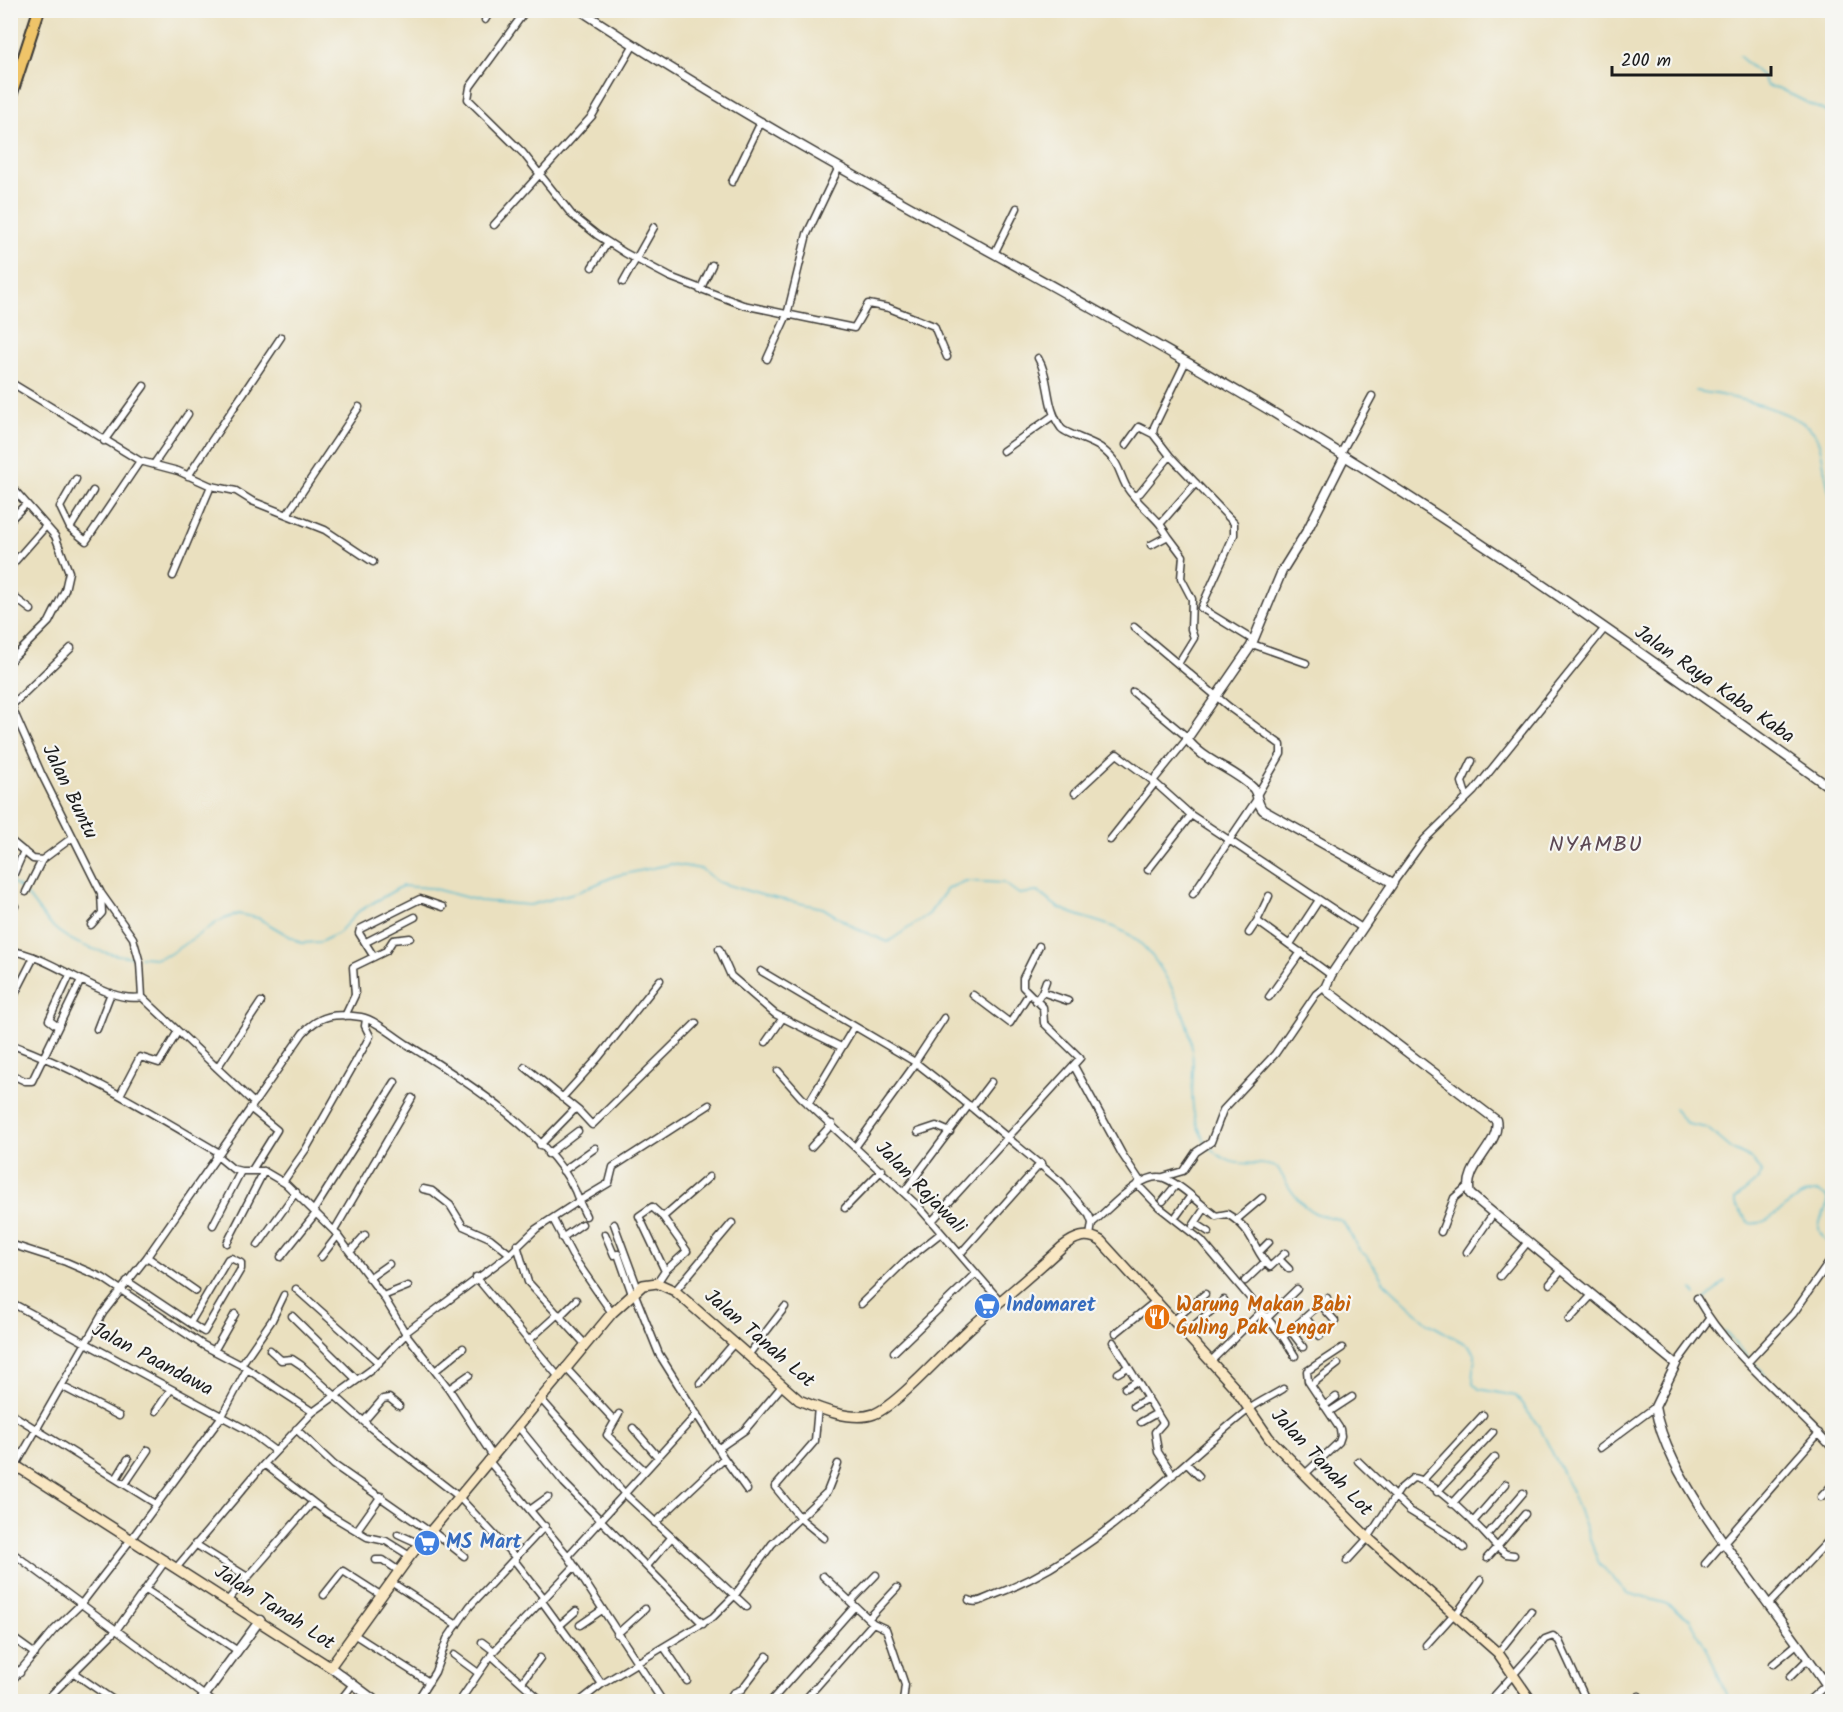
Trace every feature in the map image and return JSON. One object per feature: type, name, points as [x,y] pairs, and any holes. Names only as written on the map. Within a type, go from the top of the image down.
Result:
[{"type":"highway","points":[[10,99],[39,10]]},
{"type":"main road","name":"Jalan Tanah Lot","points":[[15,1465],[330,1667],[410,1556],[458,1496],[584,1343],[635,1292],[657,1283],[675,1291],[750,1354],[799,1401],[856,1416],[880,1411],[1071,1240],[1090,1236],[1101,1241],[1174,1320],[1250,1408],[1262,1430],[1368,1538],[1498,1653],[1532,1701]]},
{"type":"street","points":[[485,20],[491,10]]},
{"type":"street","points":[[526,10],[476,78],[470,87],[468,96],[470,102],[523,153],[572,215],[608,242],[637,259],[700,290],[742,305],[854,328],[858,326],[867,306],[876,304],[934,326],[947,357]]},
{"type":"street","name":"Jalan Raya Kaba Kaba","points":[[580,10],[633,46],[760,124],[994,254],[1343,455],[1605,628],[1726,711],[1833,789]]},
{"type":"street","points":[[494,225],[538,173],[592,116],[633,46]]},
{"type":"street","points":[[732,182],[760,124]]},
{"type":"street","points":[[767,359],[787,315],[807,234],[839,166]]},
{"type":"street","points":[[994,254],[1017,208]]},
{"type":"street","points":[[623,282],[654,227]]},
{"type":"street","points":[[592,267],[608,242]]},
{"type":"street","points":[[700,290],[712,265]]},
{"type":"street","points":[[188,476],[281,337]]},
{"type":"street","points":[[1038,358],[1046,371],[1048,399],[1064,432],[1084,437],[1114,460],[1134,496],[1160,524],[1183,556],[1181,578],[1192,599],[1191,629],[1194,638],[1178,664]]},
{"type":"street","points":[[1153,434],[1185,363]]},
{"type":"street","points":[[10,382],[104,441],[141,461],[211,486],[236,491],[252,501],[288,513],[325,530],[373,562]]},
{"type":"street","points":[[104,441],[144,386]]},
{"type":"street","points":[[1110,840],[1187,738],[1252,642],[1282,571],[1308,529],[1372,396]]},
{"type":"street","points":[[288,513],[359,407]]},
{"type":"street","points":[[154,464],[188,414]]},
{"type":"street","points":[[1003,451],[1054,415]]},
{"type":"street","points":[[1126,445],[1139,427],[1153,434],[1170,456],[1228,513],[1235,526],[1234,535],[1210,584],[1202,610],[1252,642],[1306,663]]},
{"type":"street","points":[[1134,496],[1140,493],[1170,456]]},
{"type":"street","points":[[76,479],[60,504],[70,528],[83,540],[87,540],[141,461]]},
{"type":"street","points":[[1160,524],[1196,483]]},
{"type":"street","points":[[10,485],[55,536],[67,565],[67,583],[49,622],[10,661]]},
{"type":"street","points":[[173,576],[211,486]]},
{"type":"street","points":[[70,528],[93,491]]},
{"type":"street","points":[[10,520],[26,504]]},
{"type":"street","points":[[11,566],[46,526]]},
{"type":"street","points":[[1151,545],[1168,536]]},
{"type":"street","points":[[10,594],[31,610]]},
{"type":"street","points":[[1134,627],[1216,697],[1282,746],[1281,754],[1257,797],[1193,894]]},
{"type":"street","points":[[1092,1223],[1138,1183],[1154,1176],[1179,1174],[1196,1152],[1211,1143],[1222,1110],[1275,1054],[1316,994],[1326,986],[1362,928],[1431,832],[1467,798],[1605,628]]},
{"type":"street","points":[[11,704],[71,648]]},
{"type":"street","points":[[1133,692],[1187,738],[1195,748],[1253,788],[1263,810],[1393,883]]},
{"type":"street","name":"Jalan Buntu","points":[[11,704],[40,773],[102,893],[133,938],[140,963],[142,998]]},
{"type":"street","points":[[1075,793],[1117,754],[1154,782],[1191,815],[1362,928]]},
{"type":"street","points":[[1467,798],[1462,782],[1472,761]]},
{"type":"street","points":[[1148,870],[1191,815]]},
{"type":"street","points":[[26,892],[42,860],[73,837]]},
{"type":"street","points":[[10,840],[33,859],[42,860]]},
{"type":"street","points":[[13,876],[24,851]]},
{"type":"street","points":[[91,925],[102,914],[102,893]]},
{"type":"street","points":[[1249,933],[1269,896]]},
{"type":"street","points":[[374,957],[359,933],[360,929],[413,901],[426,899],[443,908]]},
{"type":"street","points":[[1290,944],[1319,900]]},
{"type":"street","points":[[366,942],[415,917]]},
{"type":"street","points":[[1257,921],[1331,975]]},
{"type":"street","points":[[345,1016],[355,995],[353,968],[386,951],[393,940],[410,938]]},
{"type":"street","points":[[932,1221],[1080,1058],[1044,1023],[1044,1011],[1023,987],[1023,978],[1039,946]]},
{"type":"street","points":[[719,949],[731,976],[782,1019],[841,1047]]},
{"type":"street","points":[[10,951],[34,957],[111,993],[142,998],[217,1068],[277,1130],[252,1170]]},
{"type":"street","points":[[1269,997],[1301,952]]},
{"type":"street","points":[[10,1004],[34,957]]},
{"type":"street","points":[[761,971],[916,1063],[1010,1137],[1041,1163],[1076,1198],[1092,1223],[1090,1236]]},
{"type":"street","points":[[57,1026],[49,1020],[68,979]]},
{"type":"street","points":[[10,1074],[25,1082],[32,1081],[42,1055],[81,980]]},
{"type":"street","points":[[562,1098],[599,1057],[660,980]]},
{"type":"street","points":[[1036,1001],[1046,981]]},
{"type":"street","points":[[1326,986],[1333,996],[1496,1120],[1496,1131],[1470,1176],[1468,1186],[1450,1205],[1441,1232]]},
{"type":"street","points":[[1042,992],[1068,1001]]},
{"type":"street","points":[[97,1029],[111,993]]},
{"type":"street","points":[[973,995],[1010,1023],[1028,995]]},
{"type":"street","points":[[217,1068],[261,1002]]},
{"type":"street","points":[[10,1481],[15,1465],[88,1344],[103,1313],[147,1257],[217,1154],[311,1024],[327,1015],[366,1019],[478,1092],[526,1129],[563,1171],[586,1216]]},
{"type":"street","points":[[856,1146],[916,1063],[944,1018]]},
{"type":"street","points":[[283,1182],[306,1149],[370,1036],[364,1026],[366,1019]]},
{"type":"street","points":[[766,1042],[782,1019]]},
{"type":"street","points":[[525,1067],[574,1110],[579,1111],[590,1125],[594,1124],[696,1023]]},
{"type":"street","points":[[808,1104],[854,1027]]},
{"type":"street","points":[[120,1095],[140,1057],[159,1063],[178,1031]]},
{"type":"street","points":[[10,1044],[42,1055],[120,1095],[241,1171],[264,1171],[296,1192],[336,1233],[383,1296],[405,1333],[449,1389],[490,1457],[575,1566],[636,1663],[663,1701]]},
{"type":"street","points":[[1074,1066],[1138,1183],[1159,1207],[1195,1235],[1283,1337],[1295,1356]]},
{"type":"street","name":"Jalan Rajawali","points":[[778,1071],[808,1104],[882,1170],[932,1221],[1001,1302]]},
{"type":"street","points":[[281,1257],[315,1212],[396,1082]]},
{"type":"street","points":[[904,1192],[991,1082]]},
{"type":"street","points":[[321,1257],[412,1098]]},
{"type":"street","points":[[177,1567],[275,1451],[313,1412],[379,1363],[405,1333],[476,1277],[510,1254],[536,1229],[609,1184],[615,1166],[710,1105]]},
{"type":"street","points":[[540,1144],[574,1110]]},
{"type":"street","points":[[811,1147],[832,1124]]},
{"type":"street","points":[[918,1132],[936,1126],[950,1132]]},
{"type":"street","points":[[548,1154],[578,1131]]},
{"type":"street","points":[[563,1171],[595,1148]]},
{"type":"street","points":[[960,1254],[1041,1163]]},
{"type":"street","points":[[845,1208],[882,1170]]},
{"type":"street","points":[[213,1225],[241,1171]]},
{"type":"street","points":[[227,1243],[264,1171]]},
{"type":"street","points":[[663,1217],[709,1177]]},
{"type":"street","points":[[1163,1177],[1217,1216],[1227,1214],[1236,1220],[1252,1237],[1265,1262],[1271,1267],[1285,1253]]},
{"type":"street","points":[[1163,1201],[1176,1185]]},
{"type":"street","points":[[1468,1186],[1473,1197],[1675,1367]]},
{"type":"street","points":[[423,1189],[432,1191],[450,1204],[463,1226],[490,1238],[510,1254]]},
{"type":"street","points":[[258,1245],[296,1192]]},
{"type":"street","points":[[1177,1215],[1190,1197]]},
{"type":"street","points":[[1236,1220],[1262,1198]]},
{"type":"street","points":[[657,1283],[665,1271],[687,1251],[653,1207],[639,1215],[665,1271]]},
{"type":"street","points":[[1205,1208],[1194,1224],[1209,1232]]},
{"type":"street","points":[[1467,1252],[1493,1214]]},
{"type":"street","points":[[553,1219],[562,1238],[612,1313]]},
{"type":"street","points":[[675,1291],[732,1223]]},
{"type":"street","points":[[562,1238],[582,1224]]},
{"type":"street","points":[[614,1224],[635,1292]]},
{"type":"street","points":[[861,1304],[903,1262],[941,1233]]},
{"type":"street","points":[[605,1234],[614,1255],[618,1254],[659,1354],[720,1448],[724,1458],[747,1490]]},
{"type":"street","points":[[350,1252],[365,1235]]},
{"type":"street","points":[[1260,1251],[1269,1242]]},
{"type":"street","points":[[1500,1276],[1527,1243]]},
{"type":"street","points":[[10,1244],[81,1268],[121,1289],[214,1351],[244,1367],[313,1412]]},
{"type":"street","points":[[517,1245],[528,1282],[584,1343]]},
{"type":"street","points":[[147,1257],[196,1290]]},
{"type":"street","points":[[127,1281],[190,1323],[202,1331],[206,1331],[242,1269],[242,1264],[231,1258],[228,1259],[190,1323]]},
{"type":"street","points":[[1748,1362],[1793,1314],[1833,1258]]},
{"type":"street","points":[[1280,1260],[1289,1269]]},
{"type":"street","points":[[1245,1281],[1265,1262]]},
{"type":"street","points":[[369,1278],[388,1264]]},
{"type":"street","points":[[1551,1284],[1561,1271]]},
{"type":"street","points":[[894,1352],[976,1273]]},
{"type":"street","points":[[476,1277],[558,1376]]},
{"type":"street","points":[[383,1296],[408,1286]]},
{"type":"street","points":[[296,1289],[379,1363]]},
{"type":"street","points":[[1267,1318],[1297,1289]]},
{"type":"street","points":[[1174,1320],[1205,1294]]},
{"type":"street","points":[[10,1683],[54,1630],[82,1603],[222,1416],[244,1367],[284,1295]]},
{"type":"street","points":[[1569,1320],[1591,1296]]},
{"type":"street","points":[[1283,1337],[1327,1298]]},
{"type":"street","points":[[1697,1298],[1710,1320],[1748,1362],[1833,1448]]},
{"type":"street","points":[[528,1341],[576,1300]]},
{"type":"street","points":[[1116,1333],[1156,1300]]},
{"type":"street","points":[[1185,1333],[1224,1300]]},
{"type":"street","name":"Jalan Paandawa","points":[[10,1302],[247,1430],[275,1451]]},
{"type":"street","points":[[1320,1304],[1335,1321]]},
{"type":"street","points":[[750,1354],[785,1307]]},
{"type":"street","points":[[1210,1361],[1261,1312]]},
{"type":"street","points":[[214,1351],[235,1314]]},
{"type":"street","points":[[292,1316],[357,1380]]},
{"type":"street","points":[[1306,1318],[1320,1336]]},
{"type":"street","points":[[1600,1449],[1655,1407],[1675,1367],[1710,1320]]},
{"type":"street","points":[[1290,1330],[1303,1347]]},
{"type":"street","points":[[700,1383],[735,1342]]},
{"type":"street","points":[[1113,1342],[1163,1424],[1155,1432],[1158,1452],[1173,1475]]},
{"type":"street","points":[[435,1371],[463,1348]]},
{"type":"street","points":[[1305,1474],[1341,1439],[1340,1429],[1311,1385],[1307,1371],[1341,1348]]},
{"type":"street","points":[[270,1350],[281,1360],[294,1360],[363,1421],[458,1496],[515,1559],[603,1684]]},
{"type":"street","points":[[1311,1385],[1338,1364]]},
{"type":"street","points":[[565,1367],[614,1420]]},
{"type":"street","points":[[1118,1373],[1128,1367]]},
{"type":"street","points":[[449,1389],[469,1375]]},
{"type":"street","points":[[1125,1388],[1137,1382]]},
{"type":"street","points":[[720,1448],[745,1430],[782,1386]]},
{"type":"street","points":[[63,1387],[119,1416]]},
{"type":"street","points":[[156,1411],[171,1389]]},
{"type":"street","points":[[969,1600],[978,1601],[1037,1577],[1106,1531],[1250,1408],[1283,1389]]},
{"type":"street","points":[[1324,1406],[1336,1397]]},
{"type":"street","points":[[1329,1412],[1352,1397]]},
{"type":"street","points":[[363,1421],[383,1398],[389,1398],[399,1406]]},
{"type":"street","points":[[540,1398],[626,1494],[747,1607]]},
{"type":"street","points":[[1134,1406],[1148,1398]]},
{"type":"street","points":[[818,1407],[815,1441],[775,1486],[801,1519],[824,1538]]},
{"type":"street","points":[[1655,1407],[1671,1454],[1684,1480],[1833,1693]]},
{"type":"street","points":[[10,1413],[156,1504]]},
{"type":"street","points":[[1141,1422],[1157,1413]]},
{"type":"street","points":[[619,1414],[607,1435],[645,1471]]},
{"type":"street","points":[[568,1556],[697,1414]]},
{"type":"street","points":[[1423,1480],[1483,1415]]},
{"type":"street","points":[[517,1425],[555,1473],[703,1624]]},
{"type":"street","points":[[633,1428],[657,1456]]},
{"type":"street","points":[[296,1429],[334,1465],[464,1556]]},
{"type":"street","points":[[1437,1492],[1492,1432]]},
{"type":"street","points":[[1705,1564],[1819,1433]]},
{"type":"street","points":[[125,1484],[148,1450]]},
{"type":"street","points":[[1452,1504],[1495,1457]]},
{"type":"street","points":[[655,1523],[724,1458]]},
{"type":"street","points":[[116,1479],[128,1459]]},
{"type":"street","points":[[1358,1461],[1396,1498],[1464,1548]]},
{"type":"street","points":[[1186,1463],[1199,1476]]},
{"type":"street","points":[[264,1464],[312,1503],[367,1537],[386,1541],[410,1556]]},
{"type":"street","points":[[579,1701],[636,1663],[703,1624],[735,1595],[772,1544],[801,1519],[831,1487],[838,1464]]},
{"type":"street","points":[[1347,1561],[1368,1538],[1400,1489],[1411,1479],[1423,1480],[1473,1522],[1497,1547],[1506,1554],[1514,1555]]},
{"type":"street","points":[[1473,1522],[1506,1484]]},
{"type":"street","points":[[1821,1497],[1833,1485]]},
{"type":"street","points":[[1487,1535],[1523,1493]]},
{"type":"street","points":[[357,1530],[381,1496]]},
{"type":"street","points":[[530,1510],[548,1497]]},
{"type":"street","points":[[228,1600],[246,1576],[312,1503]]},
{"type":"street","points":[[1487,1558],[1525,1514]]},
{"type":"street","points":[[416,1701],[429,1682],[442,1648],[457,1625],[476,1600],[544,1526]]},
{"type":"street","points":[[398,1534],[420,1544]]},
{"type":"street","points":[[1769,1604],[1833,1537]]},
{"type":"street","points":[[647,1566],[671,1538]]},
{"type":"street","points":[[195,1544],[246,1576]]},
{"type":"street","points":[[10,1551],[117,1629],[202,1698],[213,1701]]},
{"type":"street","points":[[44,1701],[117,1629],[166,1560]]},
{"type":"street","points":[[376,1560],[383,1560],[399,1571]]},
{"type":"street","points":[[459,1701],[492,1653],[575,1566]]},
{"type":"street","points":[[324,1595],[343,1571],[382,1596]]},
{"type":"street","points":[[770,1701],[876,1575]]},
{"type":"street","points":[[823,1576],[871,1621],[884,1627],[888,1632],[905,1685],[903,1701]]},
{"type":"street","points":[[1426,1645],[1455,1615],[1481,1580]]},
{"type":"street","points":[[391,1582],[457,1625]]},
{"type":"street","points":[[803,1701],[897,1588]]},
{"type":"street","points":[[146,1590],[238,1651]]},
{"type":"street","points":[[618,1634],[645,1609]]},
{"type":"street","points":[[580,1625],[602,1610]]},
{"type":"street","points":[[560,1625],[576,1611]]},
{"type":"street","points":[[1498,1653],[1531,1611]]},
{"type":"street","points":[[202,1698],[260,1620]]},
{"type":"street","points":[[355,1635],[429,1682]]},
{"type":"street","points":[[10,1636],[35,1654]]},
{"type":"street","points":[[1489,1701],[1545,1639],[1555,1636],[1587,1701]]},
{"type":"street","points":[[482,1642],[543,1701]]},
{"type":"street","points":[[1773,1664],[1797,1644]]},
{"type":"street","points":[[664,1647],[687,1681]]},
{"type":"street","points":[[454,1655],[477,1672]]},
{"type":"street","points":[[728,1701],[733,1693],[742,1689],[767,1656]]},
{"type":"street","points":[[522,1682],[540,1658]]},
{"type":"street","points":[[1790,1677],[1808,1659]]},
{"type":"street","points":[[10,1664],[20,1673]]},
{"type":"street","points":[[330,1667],[377,1701]]},
{"type":"street","points":[[74,1673],[107,1699],[116,1701]]},
{"type":"street","points":[[1807,1701],[1833,1676]]},
{"type":"street","points":[[339,1701],[353,1684]]},
{"type":"street","points":[[1630,1701],[1639,1696]]},
{"type":"waterway","points":[[1739,56],[1762,76],[1767,86],[1778,88],[1832,115]]},
{"type":"waterway","points":[[1695,391],[1742,400],[1781,412],[1810,428],[1820,446],[1832,500]]},
{"type":"waterway","points":[[140,957],[157,958],[168,955],[219,921],[238,914],[258,918],[301,943],[320,942],[337,934],[359,911],[402,886],[431,888],[480,901],[530,905],[581,891],[615,876],[672,864],[701,869],[718,882],[765,896],[823,908],[857,929],[888,942],[929,914],[947,889],[965,881],[1004,883],[1019,894],[1037,892],[1060,908],[1132,936],[1158,964],[1181,1007],[1190,1036],[1193,1062],[1193,1107],[1199,1130],[1206,1143]]},
{"type":"waterway","points":[[10,881],[24,891]]},
{"type":"waterway","points":[[27,895],[51,925],[69,939],[102,952],[135,957]]},
{"type":"waterway","points":[[1674,1109],[1687,1124],[1707,1128],[1733,1150],[1753,1160],[1761,1172],[1759,1179],[1735,1199],[1735,1204],[1749,1223],[1766,1220],[1800,1197],[1819,1192],[1829,1199],[1820,1223],[1820,1233],[1832,1246]]},
{"type":"waterway","points":[[1209,1147],[1236,1163],[1278,1168],[1303,1205],[1322,1216],[1336,1218],[1343,1222],[1360,1251],[1368,1257],[1384,1282],[1428,1323],[1469,1346],[1475,1354],[1473,1383],[1479,1389],[1516,1396],[1540,1428],[1570,1488],[1599,1563],[1627,1593],[1665,1603],[1690,1619],[1709,1653],[1729,1702]]},
{"type":"waterway","points":[[1702,1302],[1726,1281]]},
{"type":"waterway","points":[[1693,1290],[1696,1295]]},
{"type":"waterway","points":[[1725,1332],[1748,1357]]},
{"type":"waterway","points":[[1752,1361],[1765,1375]]},
{"type":"place","name":"Indomaret","points":[[987,1306]]},
{"type":"place","name":"Warung Makan Babi Guling Pak Lengar","points":[[1157,1317]]},
{"type":"place","name":"MS Mart","points":[[427,1543]]},
{"type":"district","name":"NYAMBU","points":[[1596,845]]}]
